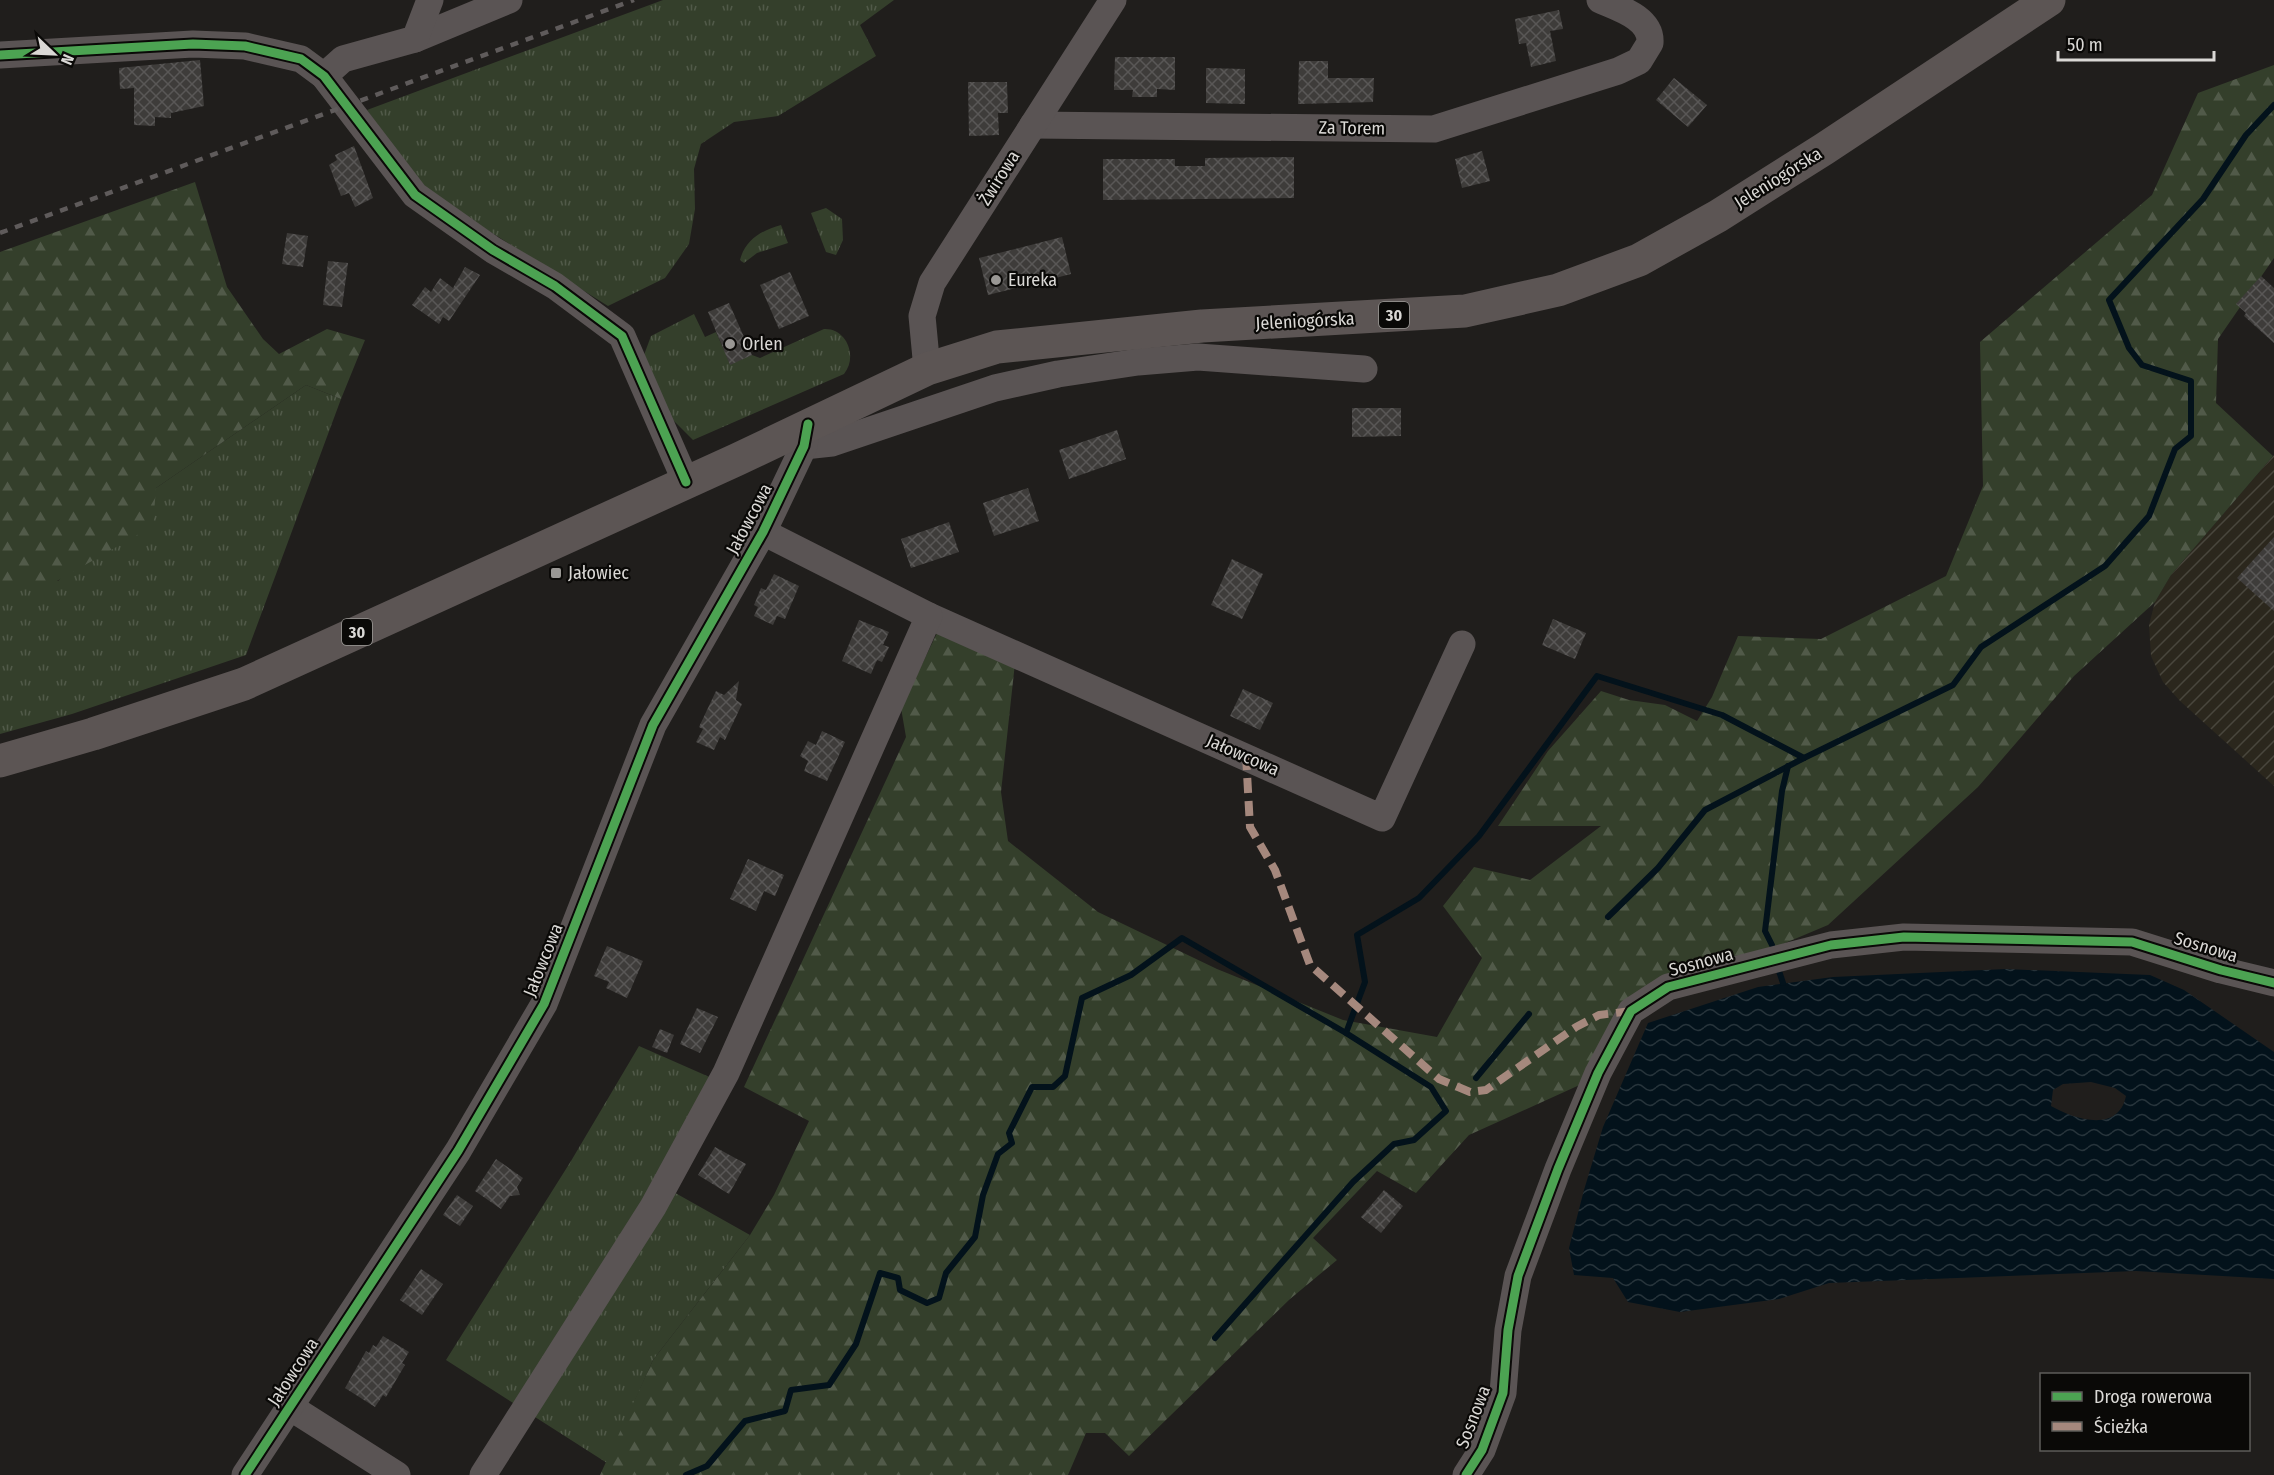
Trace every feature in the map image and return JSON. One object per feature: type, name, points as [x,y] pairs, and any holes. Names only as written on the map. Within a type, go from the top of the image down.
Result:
[{"type":"main road","name":"Jeleniogórska","points":[[686,482],[806,435],[927,369],[997,347],[1202,327],[1465,311],[1558,290],[1639,260],[1718,216],[2049,0]]},
{"type":"main road","name":"30","points":[[0,761],[114,728],[244,684],[686,482]]},
{"type":"street","points":[[415,39],[430,0]]},
{"type":"street","points":[[324,76],[343,59],[415,39],[509,0]]},
{"type":"street","name":"Żwirowa","points":[[927,369],[922,316],[932,283],[1113,0]]},
{"type":"street","name":"Za Torem","points":[[1033,124],[1434,129],[1618,71],[1639,60],[1650,43],[1649,33],[1644,25],[1599,0]]},
{"type":"street","points":[[0,55],[193,45],[245,46],[301,59],[324,76],[415,195],[493,250],[564,293],[622,336],[686,482]]},
{"type":"street","points":[[806,435],[832,443],[995,388],[1058,374],[1138,362],[1198,357],[1364,369]]},
{"type":"street","name":"Jałowcowa","points":[[245,1475],[458,1151],[544,1004],[653,725],[763,532],[806,435]]},
{"type":"street","name":"Jałowcowa","points":[[763,532],[928,616],[1382,818],[1462,644]]},
{"type":"street","points":[[483,1475],[653,1207],[726,1073],[928,616]]},
{"type":"street","name":"Sosnowa","points":[[1466,1475],[1482,1450],[1503,1392],[1508,1330],[1518,1276],[1598,1073],[1631,1011],[1668,987],[1831,945],[1904,937],[2132,942],[2221,970],[2274,983]]},
{"type":"street","name":"Jałowcowa","points":[[290,1407],[397,1475]]},
{"type":"shaded area","points":[[2274,455],[2274,786],[2180,701],[2163,682],[2151,656],[2149,625],[2155,602],[2171,575]]},
{"type":"green space","points":[[663,0],[894,0],[860,25],[876,56],[778,116],[734,122],[701,144],[694,169],[695,209],[689,244],[665,278],[608,306],[422,189],[367,110]]},
{"type":"green space","points":[[2274,65],[2274,258],[2218,339],[2216,403],[2273,456],[2171,575],[2155,602],[2074,676],[1978,787],[1828,925],[1778,946],[1664,981],[1584,1083],[1469,1135],[1416,1193],[1377,1171],[1313,1238],[1337,1260],[1290,1299],[1129,1456],[1105,1433],[1086,1433],[1068,1475],[600,1475],[653,1360],[750,1235],[774,1195],[809,1121],[744,1087],[906,737],[901,708],[938,631],[1015,663],[1001,792],[1008,841],[1098,912],[1217,969],[1343,1020],[1437,1037],[1482,958],[1443,906],[1474,867],[1530,880],[1601,826],[1498,826],[1548,751],[1601,691],[1629,700],[1665,705],[1697,721],[1712,697],[1738,636],[1821,639],[1946,576],[1983,486],[1980,342],[2152,195],[2198,93]]},
{"type":"green space","points":[[195,182],[227,287],[263,339],[279,354],[327,329],[365,340],[341,399],[306,385],[156,488],[153,526],[57,581],[0,581],[0,252]]},
{"type":"green space","points":[[826,208],[842,219],[843,240],[836,255],[826,252],[811,213]]},
{"type":"green space","points":[[781,225],[788,243],[757,253],[744,263],[740,260],[750,241],[767,230]]},
{"type":"green space","points":[[694,314],[705,337],[716,332],[730,364],[752,355],[760,358],[824,329],[839,333],[844,338],[850,352],[848,367],[844,374],[693,440],[672,419],[644,355],[651,336]]},
{"type":"green space","points":[[306,385],[341,399],[246,655],[72,714],[0,734],[0,581],[58,581],[156,488]]},
{"type":"green space","points":[[639,1046],[714,1079],[654,1181],[750,1235],[653,1360],[607,1463],[446,1360],[571,1161]]},
{"type":"water","points":[[2006,969],[2150,975],[2184,990],[2274,1052],[2274,1279],[2136,1271],[1829,1283],[1779,1299],[1680,1312],[1628,1302],[1613,1278],[1574,1275],[1569,1248],[1584,1190],[1603,1127],[1648,1023],[1758,987],[1833,977]],"holes":[[[2091,1082],[2115,1088],[2126,1096],[2121,1108],[2114,1115],[2105,1119],[2083,1119],[2051,1106],[2053,1090],[2063,1084]]]},
{"type":"building","points":[[1559,10],[1563,29],[1550,31],[1556,61],[1531,67],[1526,43],[1519,44],[1515,19]]},
{"type":"building","points":[[1115,57],[1175,57],[1175,90],[1157,89],[1157,97],[1132,97],[1133,90],[1114,90]]},
{"type":"building","points":[[200,60],[204,106],[171,113],[171,118],[155,117],[155,126],[134,125],[134,88],[120,89],[119,68]]},
{"type":"building","points":[[1299,61],[1328,61],[1328,78],[1374,78],[1373,102],[1298,104]]},
{"type":"building","points":[[1206,68],[1245,69],[1245,104],[1206,103]]},
{"type":"building","points":[[1674,78],[1707,105],[1688,127],[1656,100]]},
{"type":"building","points":[[968,82],[1007,82],[1008,113],[998,113],[999,135],[969,136]]},
{"type":"building","points":[[354,146],[373,198],[355,207],[349,193],[341,196],[329,165],[337,160],[335,155]]},
{"type":"building","points":[[1482,151],[1490,181],[1462,188],[1455,159]]},
{"type":"building","points":[[1294,157],[1294,198],[1103,200],[1103,159],[1175,159],[1175,166],[1205,166],[1205,158]]},
{"type":"building","points":[[287,233],[308,236],[303,267],[282,264]]},
{"type":"building","points":[[1062,237],[1071,274],[988,295],[979,258]]},
{"type":"building","points":[[328,261],[348,263],[342,307],[323,305]]},
{"type":"building","points":[[465,267],[480,275],[449,321],[443,317],[439,324],[412,305],[425,287],[431,292],[440,278],[453,288]]},
{"type":"building","points":[[790,272],[809,316],[779,329],[760,285]]},
{"type":"building","points":[[2261,276],[2274,288],[2274,343],[2244,316],[2246,313],[2236,304]]},
{"type":"building","points":[[729,303],[752,355],[730,365],[708,312]]},
{"type":"building","points":[[1352,408],[1401,408],[1401,436],[1352,437]]},
{"type":"building","points":[[1117,430],[1126,459],[1069,479],[1059,450]]},
{"type":"building","points":[[1028,488],[1039,521],[994,536],[983,503]]},
{"type":"building","points":[[949,522],[959,552],[911,568],[901,539]]},
{"type":"building","points":[[2274,537],[2274,611],[2237,578]]},
{"type":"building","points":[[1232,559],[1263,574],[1242,619],[1211,605]]},
{"type":"building","points":[[774,574],[799,586],[785,619],[777,616],[773,625],[754,616],[758,607],[754,605],[761,588],[766,590]]},
{"type":"building","points":[[1553,619],[1586,633],[1575,659],[1542,645]]},
{"type":"building","points":[[859,620],[889,632],[883,645],[889,647],[882,662],[877,660],[871,674],[842,661]]},
{"type":"building","points":[[739,681],[736,700],[742,704],[725,740],[720,737],[714,750],[696,742],[703,729],[699,727],[716,691],[724,695]]},
{"type":"building","points":[[1243,689],[1273,703],[1260,730],[1230,716]]},
{"type":"building","points":[[822,731],[845,742],[827,781],[804,771],[808,761],[800,756],[808,741],[816,745]]},
{"type":"building","points":[[748,859],[784,875],[775,896],[764,891],[756,911],[730,899]]},
{"type":"building","points":[[607,946],[643,961],[627,998],[606,988],[609,982],[594,976]]},
{"type":"building","points":[[697,1008],[718,1017],[700,1053],[680,1044]]},
{"type":"building","points":[[660,1029],[674,1035],[667,1053],[652,1047]]},
{"type":"building","points":[[715,1147],[746,1164],[729,1194],[698,1175]]},
{"type":"building","points":[[496,1159],[523,1178],[517,1187],[520,1195],[510,1196],[501,1209],[475,1191]]},
{"type":"building","points":[[1384,1190],[1403,1206],[1381,1233],[1361,1217]]},
{"type":"building","points":[[457,1195],[473,1206],[460,1226],[443,1215]]},
{"type":"building","points":[[421,1269],[443,1284],[422,1315],[400,1300]]},
{"type":"building","points":[[383,1336],[409,1352],[402,1363],[405,1365],[386,1397],[383,1395],[375,1407],[345,1388],[366,1351],[369,1353],[373,1345],[376,1347]]},
{"type":"waterway","points":[[686,1475],[707,1466],[745,1421],[785,1411],[791,1390],[829,1385],[856,1344],[880,1273],[898,1278],[900,1290],[927,1303],[939,1298],[946,1273],[975,1237],[983,1195],[998,1154],[1012,1143],[1009,1133],[1032,1087],[1053,1087],[1065,1076],[1082,998],[1131,975],[1182,938],[1346,1033],[1365,982],[1357,935],[1419,898],[1479,836],[1597,676],[1722,715],[1804,758],[1953,685],[1981,647],[2105,566],[2149,516],[2175,449],[2191,436],[2191,381],[2142,365],[2129,348],[2109,300],[2203,199],[2246,135],[2274,105]]},
{"type":"waterway","points":[[1608,917],[1658,868],[1705,810],[1804,758]]},
{"type":"waterway","points":[[1772,945],[1765,931],[1782,791],[1788,766]]},
{"type":"waterway","points":[[1779,971],[1783,983]]},
{"type":"waterway","points":[[1476,1078],[1529,1014]]},
{"type":"waterway","points":[[1215,1338],[1353,1182],[1394,1144],[1414,1140],[1446,1111],[1431,1087],[1346,1033]]},
{"type":"railway","points":[[0,233],[634,0]]},
{"type":"marked path","points":[[1246,755],[1250,827],[1275,870],[1310,965],[1439,1079],[1470,1092],[1486,1090],[1576,1027],[1599,1015],[1631,1011]]},
{"type":"cycle path","points":[[0,55],[193,44],[245,46],[301,59],[324,76],[415,195],[493,250],[555,286],[622,336],[686,482]]},
{"type":"cycle path","points":[[245,1475],[458,1151],[544,1004],[653,725],[763,532],[804,446],[808,424]]},
{"type":"cycle path","points":[[1466,1475],[1482,1450],[1503,1393],[1508,1330],[1518,1276],[1558,1169],[1598,1073],[1631,1011],[1668,987],[1831,945],[1904,937],[2132,942],[2221,970],[2274,983]]},
{"type":"place","name":"Eureka","points":[[996,280]]},
{"type":"place","name":"Orlen","points":[[730,344]]},
{"type":"place","name":"Jałowiec","points":[[556,573]]}]
